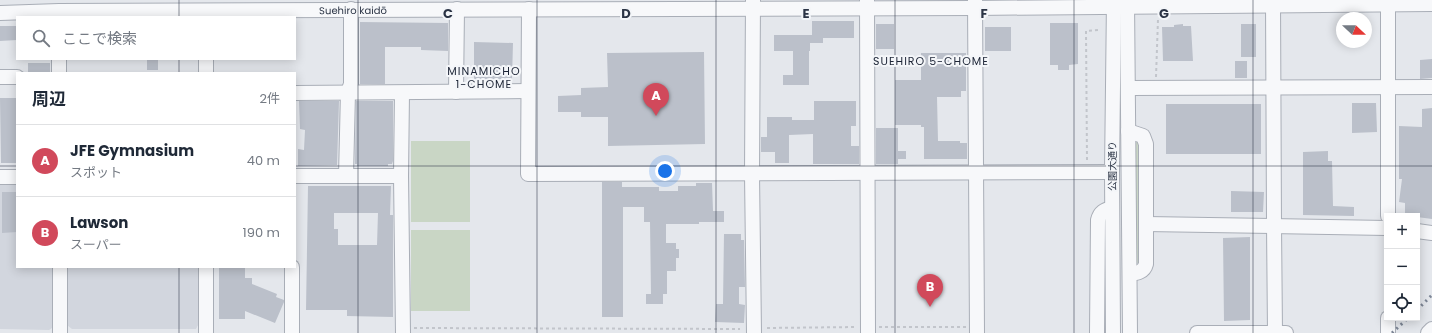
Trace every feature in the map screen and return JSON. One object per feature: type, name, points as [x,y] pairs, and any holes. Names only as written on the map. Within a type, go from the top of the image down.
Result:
[{"type":"street","name":"Suehiro kaidō","points":[[0,13],[59,9],[351,9],[414,5],[457,9],[529,9],[568,4],[1388,2],[1432,4]]},
{"type":"street","points":[[1388,2],[1388,213]]},
{"type":"street","name":"公園大通り","points":[[1121,3],[1128,88],[1130,333]]},
{"type":"street","name":"公園大通り","points":[[1113,333],[1112,172],[1121,3]]},
{"type":"street","points":[[1197,333],[1281,333],[1274,225],[1273,3]]},
{"type":"street","points":[[753,4],[752,174],[754,333]]},
{"type":"street","points":[[867,4],[868,327]]},
{"type":"street","points":[[973,329],[976,172],[975,4]]},
{"type":"street","points":[[346,176],[348,92],[351,84],[351,9]]},
{"type":"street","points":[[456,92],[457,9]]},
{"type":"street","points":[[529,9],[528,174],[1112,172]]},
{"type":"street","points":[[59,60],[59,72]]},
{"type":"street","points":[[206,60],[206,72]]},
{"type":"street","points":[[0,77],[16,77]]},
{"type":"street","points":[[1128,88],[1432,87]]},
{"type":"street","points":[[296,93],[528,91]]},
{"type":"street","points":[[402,93],[402,176],[406,330]]},
{"type":"street","points":[[1128,131],[1142,136],[1146,144],[1145,267],[1140,272],[1130,274]]},
{"type":"street","points":[[296,176],[402,176]]},
{"type":"street","points":[[0,177],[16,177]]},
{"type":"street","points":[[1097,333],[1098,220],[1103,211],[1112,208]]},
{"type":"street","points":[[1146,224],[1384,228]]},
{"type":"street","points":[[1420,231],[1432,233]]},
{"type":"street","points":[[60,268],[60,333]]},
{"type":"street","points":[[206,268],[206,333]]},
{"type":"street","points":[[292,268],[292,333]]},
{"type":"street","points":[[1388,321],[1388,333]]},
{"type":"street","points":[[1428,333],[1432,329]]},
{"type":"path","points":[[1150,78],[1156,78],[1158,19]]},
{"type":"path","points":[[1087,162],[1086,31],[1098,30]]},
{"type":"path","points":[[767,328],[879,327],[973,329]]},
{"type":"path","points":[[406,330],[413,328],[740,329]]},
{"type":"shaded area","points":[[0,183],[16,183],[16,268],[55,268],[55,326],[49,330],[0,329]]},
{"type":"shaded area","points":[[67,268],[200,268],[199,323],[196,329],[72,329],[67,325]]},
{"type":"green space","points":[[1135,139],[1141,144],[1141,260],[1135,265]]},
{"type":"green space","points":[[411,141],[470,141],[470,222],[411,222]]},
{"type":"green space","points":[[411,230],[470,230],[470,311],[411,311]]},
{"type":"building","points":[[812,21],[854,21],[854,38],[823,38],[823,43],[810,43],[809,85],[783,85],[783,75],[793,75],[793,51],[774,51],[774,35],[812,35]]},
{"type":"building","points":[[360,22],[448,23],[448,51],[421,50],[421,47],[385,47],[385,84],[360,84]]},
{"type":"building","points":[[1050,23],[1078,23],[1078,64],[1069,65],[1069,70],[1058,70],[1058,65],[1050,65]]},
{"type":"building","points":[[876,24],[894,24],[894,49],[876,49]]},
{"type":"building","points":[[1183,24],[1183,26],[1191,26],[1193,61],[1163,61],[1162,27],[1174,27],[1174,25]]},
{"type":"building","points":[[1241,24],[1256,24],[1256,57],[1241,57]]},
{"type":"building","points":[[0,26],[16,26],[16,40],[0,41]]},
{"type":"building","points":[[985,27],[1011,27],[1011,51],[985,51]]},
{"type":"building","points":[[474,42],[513,43],[512,79],[474,79]]},
{"type":"building","points":[[704,52],[705,144],[608,146],[608,117],[581,117],[581,112],[558,112],[558,96],[581,95],[581,88],[608,87],[607,53]]},
{"type":"building","points":[[921,53],[966,53],[966,91],[961,91],[961,97],[937,97],[938,141],[960,141],[960,143],[967,143],[967,159],[924,159],[924,127],[921,127],[921,125],[895,125],[895,80],[921,80]]},
{"type":"building","points":[[1432,59],[1432,78],[1420,79],[1420,60]]},
{"type":"building","points":[[147,60],[158,60],[158,70],[147,70]]},
{"type":"building","points":[[1235,61],[1247,61],[1247,78],[1235,78]]},
{"type":"building","points":[[28,63],[50,63],[50,72],[28,72]]},
{"type":"building","points":[[0,98],[16,98],[16,163],[1,163]]},
{"type":"building","points":[[299,101],[339,101],[337,165],[298,166],[298,149],[304,150],[305,130],[300,129]]},
{"type":"building","points":[[356,101],[393,101],[392,164],[388,164],[388,166],[357,166],[357,164],[355,164]]},
{"type":"building","points":[[814,101],[856,101],[856,126],[851,126],[851,146],[859,146],[859,164],[813,164],[813,134],[789,135],[789,163],[775,163],[775,152],[761,152],[761,137],[767,137],[767,117],[792,117],[792,120],[814,120]]},
{"type":"building","points":[[1352,103],[1376,103],[1377,132],[1352,133]]},
{"type":"building","points":[[1166,104],[1261,104],[1261,154],[1166,154]]},
{"type":"building","points":[[1432,108],[1432,219],[1420,217],[1420,213],[1405,213],[1405,203],[1399,202],[1402,179],[1399,179],[1399,126],[1422,127],[1422,109]]},
{"type":"building","points":[[876,128],[898,128],[898,151],[906,151],[906,159],[898,159],[898,164],[876,164]]},
{"type":"building","points":[[1328,151],[1328,161],[1332,161],[1333,206],[1354,207],[1354,216],[1303,215],[1303,152]]},
{"type":"building","points":[[602,182],[622,182],[622,187],[659,187],[659,191],[678,191],[678,186],[696,186],[696,183],[712,183],[713,211],[724,211],[724,222],[666,224],[666,243],[676,243],[676,249],[679,249],[679,258],[676,258],[676,271],[667,271],[667,294],[663,294],[663,304],[646,304],[646,294],[651,294],[650,222],[644,222],[644,207],[623,207],[623,317],[602,317]]},
{"type":"building","points":[[308,186],[391,186],[390,215],[393,215],[393,317],[347,316],[347,310],[306,310]],"holes":[[[334,213],[378,213],[377,245],[338,245],[338,229],[334,229]]]},
{"type":"building","points":[[1231,191],[1264,192],[1263,212],[1231,212]]},
{"type":"building","points":[[2,192],[16,192],[16,232],[2,233]]},
{"type":"building","points":[[724,234],[741,234],[741,240],[744,240],[745,287],[739,287],[739,304],[745,305],[744,323],[715,322],[716,304],[723,304]]},
{"type":"building","points":[[1250,237],[1250,320],[1224,321],[1223,238]]},
{"type":"building","points":[[219,268],[245,268],[245,278],[252,278],[252,284],[277,294],[276,297],[284,300],[275,323],[245,311],[245,319],[219,319]]},
{"type":"railway","points":[[1420,307],[1432,295]]},
{"type":"railway","points":[[1392,333],[1405,321]]},
{"type":"place","name":"JFE Gymnasium","points":[[656,116]]},
{"type":"place","name":"Lawson","points":[[930,307]]},
{"type":"district","name":"SUEHIRO 5-CHOME","points":[[931,61]]},
{"type":"district","name":"MINAMICHO 1-CHOME","points":[[484,77]]}]
